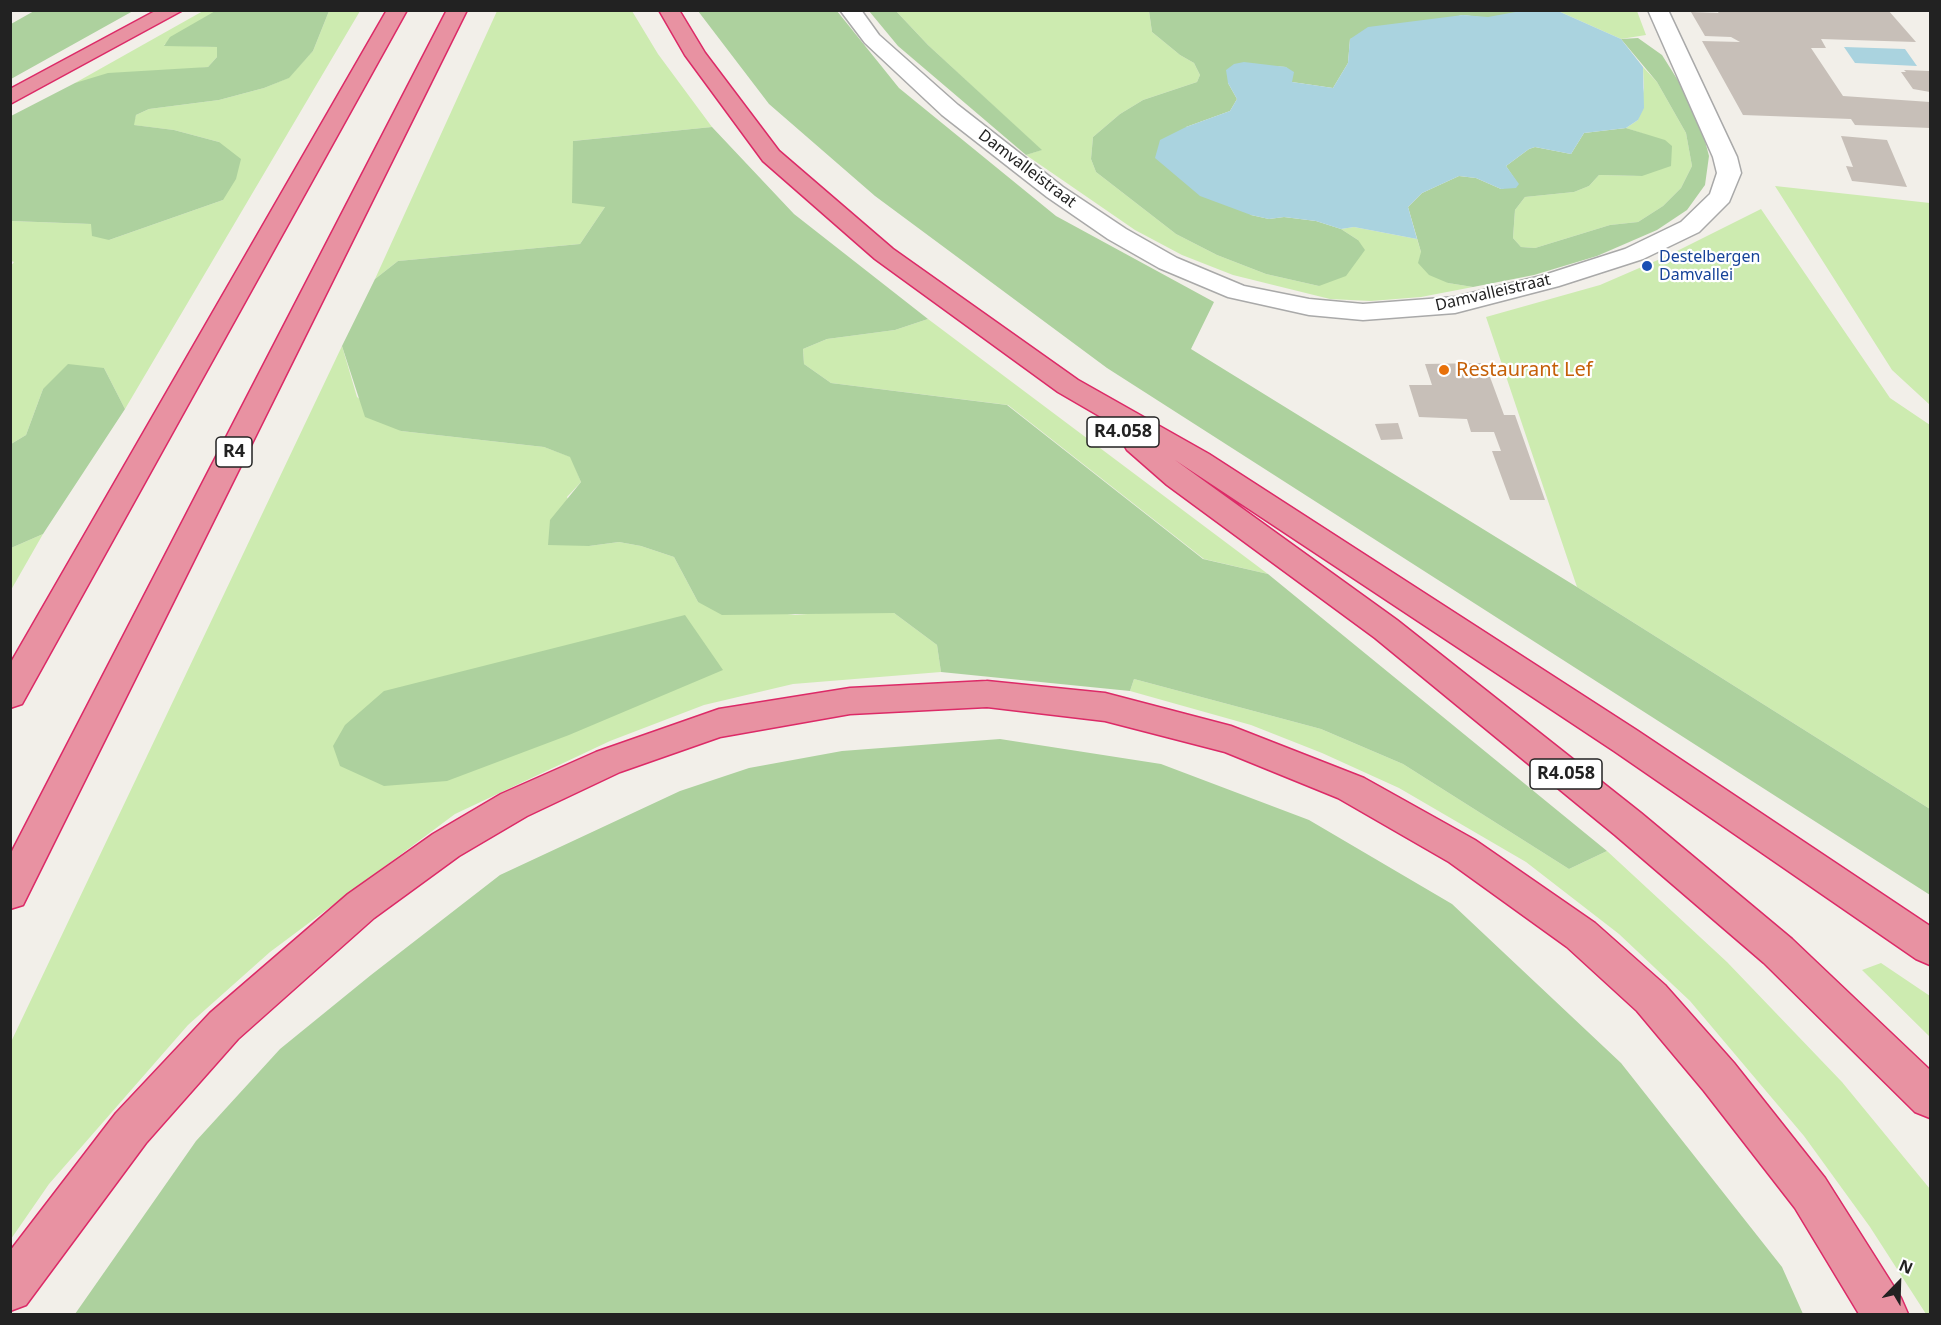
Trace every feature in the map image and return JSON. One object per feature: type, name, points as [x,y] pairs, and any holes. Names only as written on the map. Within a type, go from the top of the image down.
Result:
[{"type":"highway","points":[[10,98],[173,10]]},
{"type":"highway","points":[[10,695],[397,10]]},
{"type":"highway","name":"R4","points":[[10,893],[457,10]]},
{"type":"highway","points":[[669,10],[696,55],[771,156],[884,254],[1068,386],[1199,461],[1626,741],[1930,947]]},
{"type":"highway","name":"R4.058","points":[[1068,386],[1178,478],[1386,629],[1628,824],[1778,951],[1930,1098]]},
{"type":"highway","points":[[10,1290],[131,1128],[224,1026],[361,906],[446,846],[514,805],[608,762],[719,723],[850,700],[987,694],[1105,707],[1231,740],[1351,788],[1462,851],[1581,935],[1651,998],[1719,1077],[1810,1193],[1885,1314]]},
{"type":"street","name":"Damvalleistraat","points":[[850,10],[872,39],[950,110],[1054,192],[1117,234],[1168,263],[1237,292],[1309,307],[1363,312],[1455,305],[1550,281],[1634,254],[1690,227],[1707,212],[1721,197],[1729,173],[1658,10]]},
{"type":"green space","points":[[217,10],[329,11],[313,51],[289,78],[264,88],[219,100],[149,109],[136,115],[134,125],[174,130],[219,142],[241,159],[236,179],[223,200],[109,240],[92,236],[91,224],[11,221],[11,116],[75,83],[108,73],[208,67],[217,57],[217,47],[164,46],[170,37]]},
{"type":"green space","points":[[34,11],[133,11],[11,79],[11,24]]},
{"type":"green space","points":[[203,11],[217,11],[164,45],[218,47],[217,57],[208,67],[75,83]]},
{"type":"green space","points":[[329,11],[360,11],[125,409],[104,368],[43,389],[26,435],[11,444],[10,267],[14,262],[11,261],[11,221],[91,224],[109,240],[223,200],[219,142],[174,130],[133,125],[136,115],[149,109],[219,100],[264,88],[288,78],[313,51]]},
{"type":"green space","points":[[497,11],[632,11],[658,54],[712,127],[573,141],[605,207],[580,244],[398,261],[375,279]]},
{"type":"green space","points":[[698,11],[837,11],[899,88],[1056,216],[1214,302],[1191,349],[1577,587],[1930,809],[1930,895],[1107,368],[875,196],[769,104]]},
{"type":"green space","points":[[869,11],[896,11],[928,45],[1042,150],[1026,155],[898,46]]},
{"type":"green space","points":[[896,11],[1149,11],[1152,32],[1180,55],[1194,63],[1200,75],[1197,82],[1143,100],[1120,114],[1093,137],[1091,159],[1096,172],[1176,234],[1217,255],[1266,274],[1319,286],[1358,240],[1341,229],[1354,227],[1417,239],[1421,252],[1448,283],[1473,287],[1421,297],[1371,301],[1330,299],[1233,275],[1182,255],[1135,230],[1026,155],[1041,150],[928,45]]},
{"type":"green space","points":[[1149,11],[1528,11],[1488,18],[1463,15],[1350,39],[1348,63],[1333,88],[1292,82],[1286,67],[1271,66],[1228,83],[1237,99],[1230,111],[1186,127],[1251,215],[1269,219],[1284,217],[1316,221],[1341,229],[1358,240],[1365,250],[1346,276],[1319,286],[1266,274],[1217,255],[1176,234],[1096,172],[1091,159],[1093,137],[1120,114],[1143,100],[1197,82],[1200,75],[1194,63],[1180,55],[1152,32]]},
{"type":"green space","points":[[1558,11],[1637,11],[1646,35],[1621,39]]},
{"type":"green space","points":[[1638,38],[1662,55],[1700,122],[1709,156],[1705,185],[1687,210],[1657,230],[1597,256],[1534,275],[1473,287],[1448,283],[1429,275],[1418,263],[1421,252],[1408,207],[1422,193],[1459,176],[1476,178],[1501,189],[1518,184],[1506,166],[1529,149],[1535,147],[1571,154],[1584,133],[1626,128],[1665,140],[1672,146],[1671,166],[1642,176],[1599,175],[1589,186],[1574,192],[1525,197],[1515,210],[1513,238],[1521,247],[1535,248],[1610,225],[1638,222],[1663,206],[1681,188],[1692,166],[1686,133],[1657,82],[1621,39]]},
{"type":"green space","points":[[1643,67],[1657,82],[1686,133],[1692,166],[1681,188],[1663,206],[1638,222],[1610,225],[1535,248],[1521,247],[1513,238],[1515,210],[1525,197],[1574,192],[1589,186],[1599,175],[1642,176],[1644,134],[1626,128],[1638,120],[1644,88]]},
{"type":"green space","points":[[712,127],[794,214],[928,319],[895,330],[827,339],[803,349],[804,364],[831,383],[1007,405],[1203,559],[1268,574],[1607,851],[1569,869],[1403,764],[1321,729],[1134,679],[1130,691],[941,672],[937,645],[894,613],[722,615],[698,602],[674,557],[641,546],[619,542],[589,546],[548,545],[550,520],[581,482],[570,457],[544,447],[401,431],[365,417],[342,346],[375,279],[398,261],[580,244],[605,207],[572,203],[573,141]]},
{"type":"green space","points":[[1775,186],[1930,203],[1930,405],[1892,370]]},
{"type":"green space","points":[[1761,209],[1890,398],[1930,425],[1930,809],[1577,587],[1486,317],[1600,285],[1667,256]]},
{"type":"green space","points":[[928,319],[1268,574],[1204,559],[1008,405],[831,383],[804,364],[803,349],[827,339],[895,330]]},
{"type":"green space","points":[[342,346],[357,397],[401,431],[544,447],[571,457],[581,482],[567,497],[589,546],[619,542],[641,546],[674,557],[698,602],[795,615],[845,611],[894,613],[937,645],[941,672],[793,684],[704,705],[610,741],[455,814],[270,952],[188,1025],[49,1184],[11,1239],[10,1044]]},
{"type":"green space","points":[[68,364],[104,368],[125,409],[43,534],[11,548],[11,444],[26,435],[43,389]]},
{"type":"green space","points":[[43,534],[11,590],[11,548]]},
{"type":"green space","points":[[685,615],[723,670],[569,735],[447,781],[384,786],[340,766],[333,746],[345,725],[384,691]]},
{"type":"green space","points":[[1134,679],[1321,729],[1403,764],[1569,869],[1607,851],[1727,962],[1842,1082],[1930,1189],[1930,1314],[1926,1314],[1870,1227],[1804,1136],[1690,1001],[1619,934],[1526,862],[1399,788],[1322,753],[1251,725],[1130,691]]},
{"type":"green space","points":[[1000,739],[1161,764],[1309,820],[1452,904],[1621,1063],[1782,1267],[1803,1314],[75,1314],[196,1141],[280,1049],[500,875],[680,791],[749,768],[842,751]]},
{"type":"green space","points":[[1881,963],[1930,996],[1930,1037],[1862,970]]},
{"type":"water","points":[[1521,11],[1558,11],[1621,39],[1643,67],[1644,108],[1638,120],[1626,128],[1584,133],[1571,154],[1535,147],[1529,149],[1506,166],[1519,184],[1516,188],[1501,189],[1476,178],[1459,176],[1422,193],[1408,207],[1417,239],[1354,227],[1341,229],[1316,221],[1284,217],[1269,219],[1251,215],[1200,196],[1155,158],[1160,140],[1186,127],[1230,111],[1237,99],[1228,83],[1226,70],[1234,64],[1244,62],[1286,67],[1294,72],[1292,82],[1333,88],[1348,63],[1350,39],[1368,27],[1463,15],[1488,17]]},
{"type":"water","points":[[1844,47],[1905,49],[1917,66],[1855,63]]},
{"type":"building","points":[[1720,10],[1888,10],[1916,42],[1821,39],[1826,48],[1811,48],[1843,96],[1930,102],[1930,128],[1855,125],[1851,119],[1743,115],[1702,41],[1740,42],[1731,37],[1705,36],[1691,12],[1718,13]]},
{"type":"building","points":[[1904,70],[1929,71],[1930,92],[1913,89],[1901,72],[1906,72]]},
{"type":"building","points":[[1841,136],[1887,140],[1907,187],[1852,181],[1846,166],[1853,167]]},
{"type":"building","points":[[1481,363],[1487,377],[1490,377],[1504,415],[1515,415],[1545,500],[1510,500],[1492,451],[1501,451],[1494,432],[1471,432],[1467,419],[1419,417],[1409,385],[1432,385],[1425,364]]},
{"type":"building","points":[[1398,423],[1403,439],[1381,440],[1375,424]]},
{"type":"place","name":"Destelbergen Damvallei","points":[[1647,266]]},
{"type":"place","name":"Restaurant Lef","points":[[1444,370]]}]
